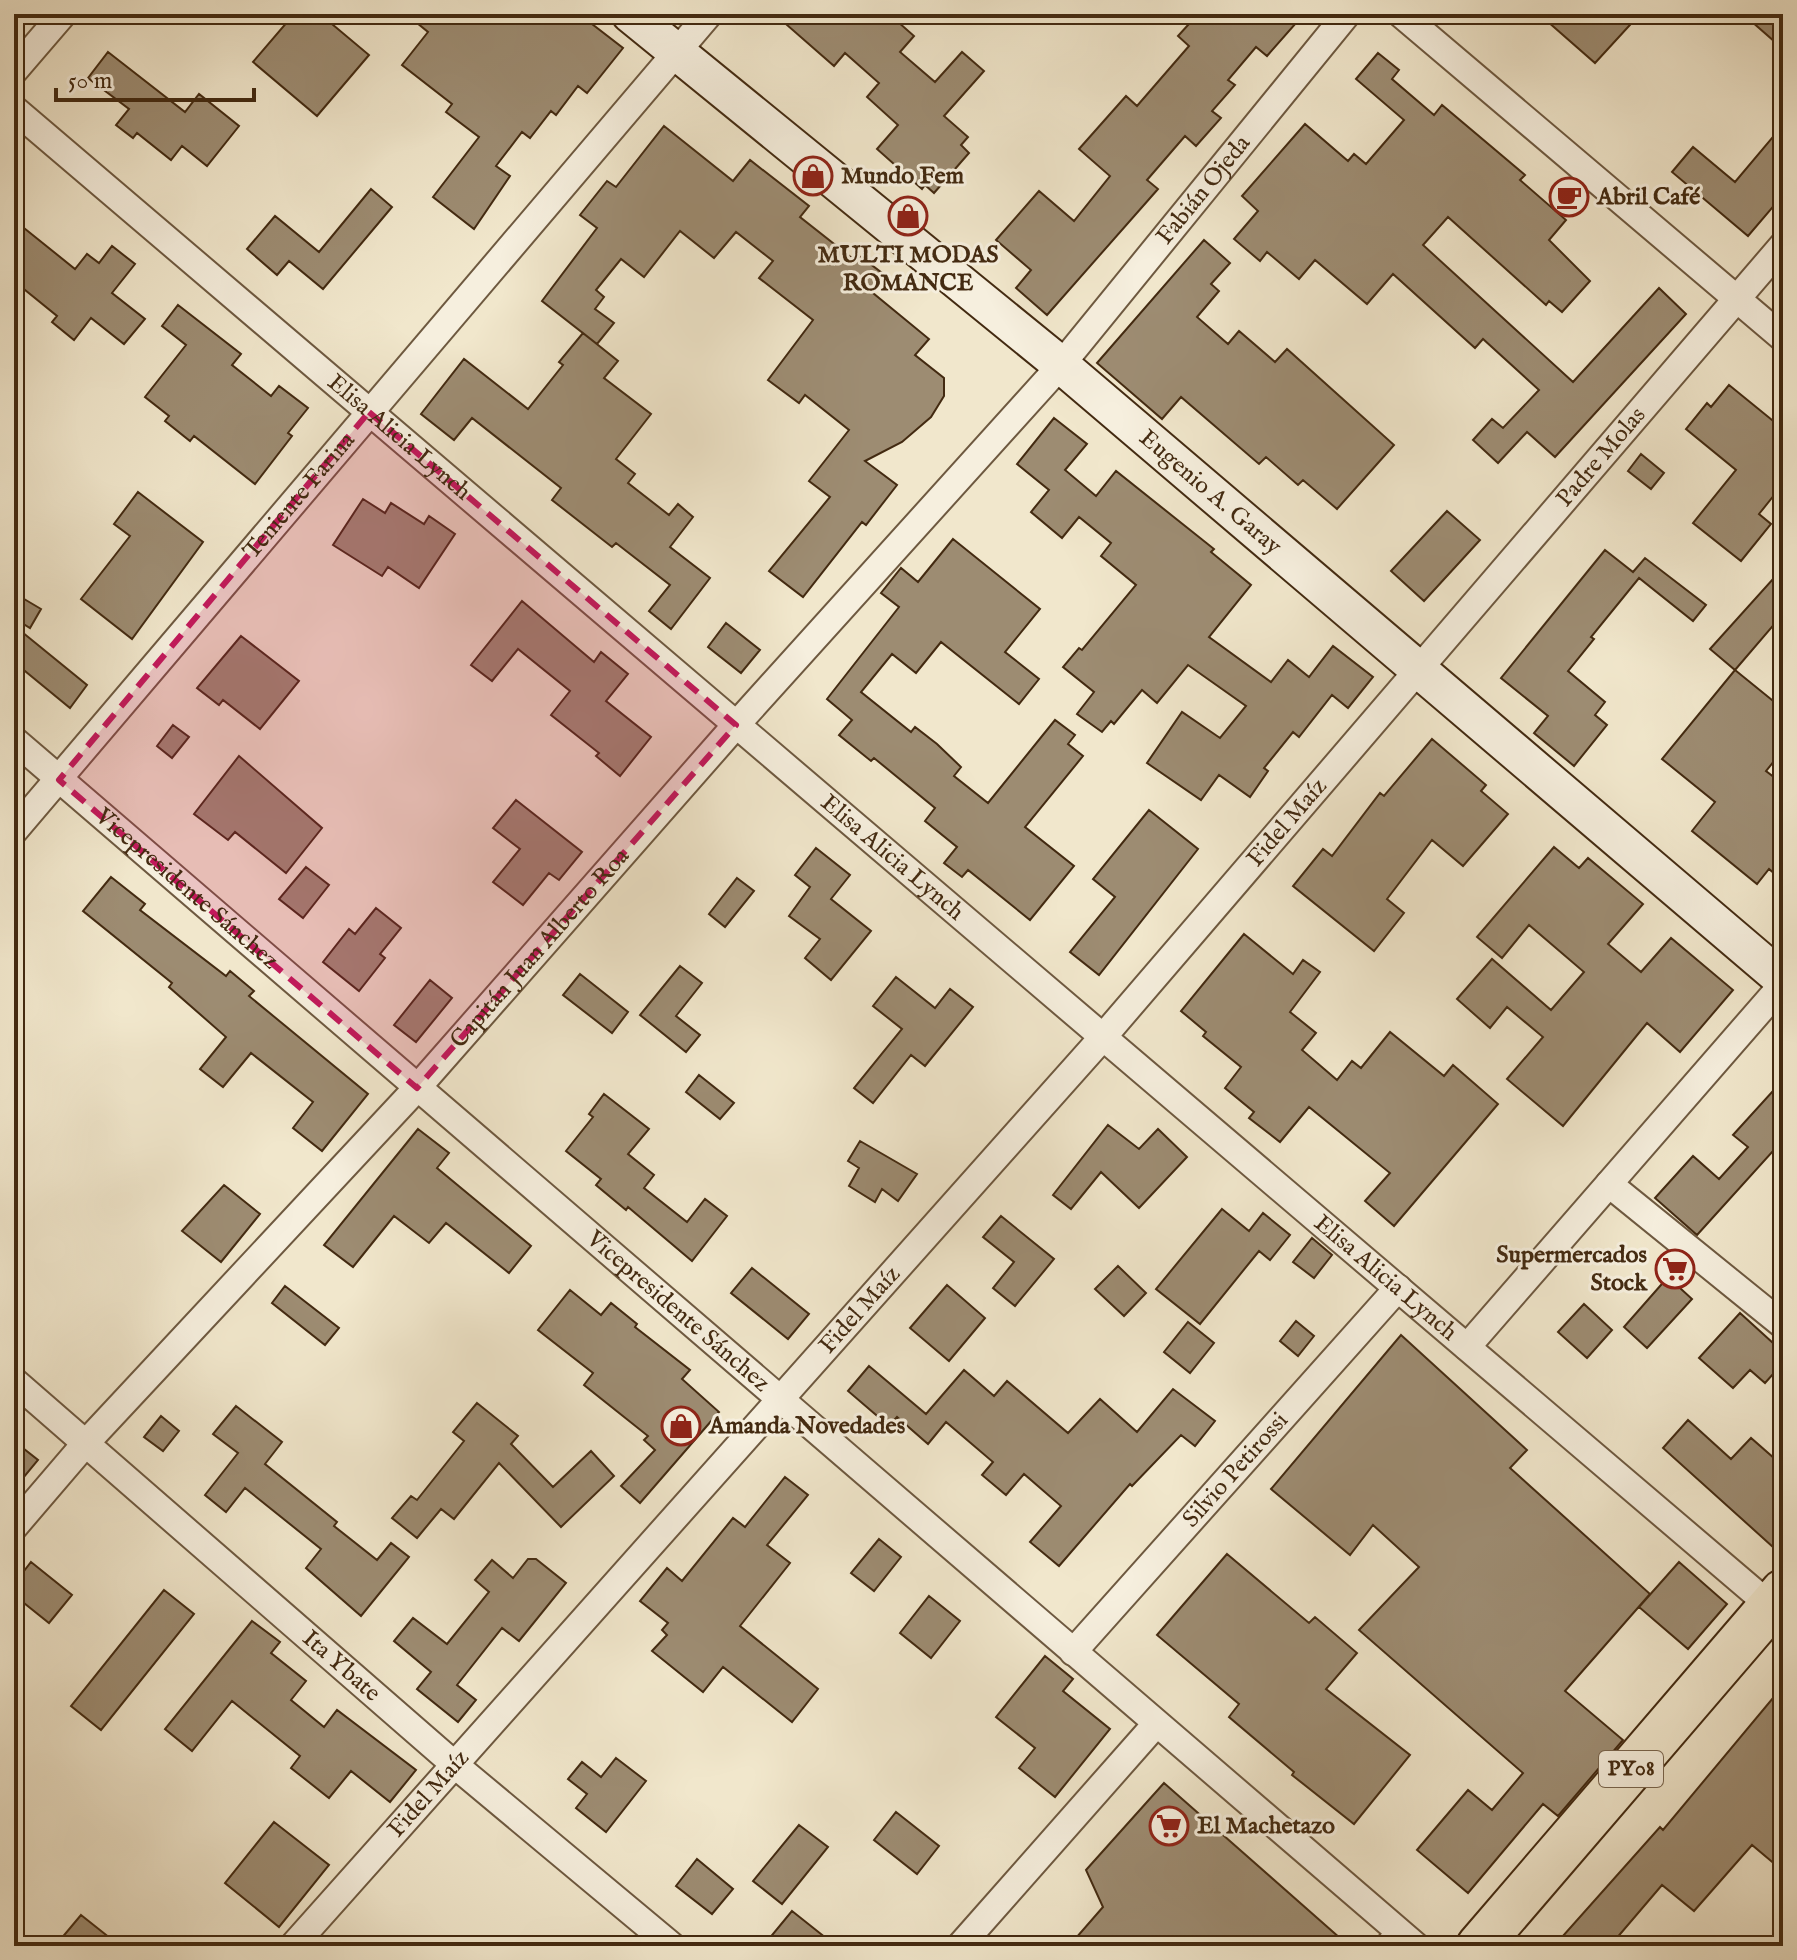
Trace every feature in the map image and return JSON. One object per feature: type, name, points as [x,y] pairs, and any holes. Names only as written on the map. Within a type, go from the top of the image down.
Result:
[{"type":"highway","name":"PY08","points":[[1479,1946],[1779,1605]]},
{"type":"street","points":[[14,71],[63,14]]},
{"type":"street","name":"Eugenio A. Garay","points":[[630,14],[1061,365],[1783,982]]},
{"type":"street","name":"Teniente Farina","points":[[14,831],[709,14]]},
{"type":"street","name":"Fabián Ojeda","points":[[1061,365],[1347,14]]},
{"type":"street","points":[[1401,14],[1783,338]]},
{"type":"street","name":"Elisa Alicia Lynch","points":[[14,109],[1467,1347],[1779,1605]]},
{"type":"street","name":"Padre Molas","points":[[1418,669],[1783,245]]},
{"type":"street","name":"Capitán Juan Alberto Roa","points":[[14,1527],[85,1444],[417,1088],[736,725],[1061,365]]},
{"type":"street","name":"Fidel Maíz","points":[[293,1946],[1103,1037],[1418,669]]},
{"type":"street","name":"Vicepresidente Sánchez","points":[[14,740],[1156,1724],[1387,1937],[1416,1946]]},
{"type":"street","points":[[1467,1347],[1783,982]]},
{"type":"street","points":[[1609,1184],[1783,1325]]},
{"type":"street","name":"Silvio Petirossi","points":[[1073,1652],[1398,1288]]},
{"type":"street","name":"Ita Ybate","points":[[14,1381],[455,1765],[672,1946]]},
{"type":"street","points":[[960,1946],[1156,1724]]},
{"type":"highlighted area","points":[[369,412],[736,725],[417,1088],[59,780]]},
{"type":"building","points":[[294,14],[320,14],[369,55],[317,116],[253,62]]},
{"type":"building","points":[[406,14],[579,14],[623,48],[587,93],[578,86],[556,115],[551,111],[530,138],[522,132],[496,166],[510,176],[474,229],[433,197],[479,137],[446,112],[452,104],[402,65],[428,32]]},
{"type":"building","points":[[797,14],[889,14],[914,36],[900,52],[935,82],[962,52],[984,71],[944,116],[968,137],[961,145],[969,153],[934,193],[925,185],[922,189],[877,149],[898,125],[867,97],[879,83],[845,53],[834,66],[787,25]]},
{"type":"building","points":[[1198,14],[1304,14],[1267,56],[1256,47],[1228,80],[1235,85],[1212,111],[1221,118],[1196,146],[1185,136],[1147,180],[1158,189],[1047,315],[1016,288],[1031,270],[996,240],[1039,191],[1074,221],[1110,176],[1079,149],[1126,96],[1137,106],[1189,46],[1178,36]]},
{"type":"building","points":[[1539,14],[1640,14],[1595,63]]},
{"type":"building","points":[[1743,14],[1783,14],[1783,49]]},
{"type":"building","points":[[108,52],[185,112],[199,94],[239,126],[207,166],[182,146],[171,160],[137,133],[133,138],[116,125],[129,109],[88,78]]},
{"type":"building","points":[[1378,53],[1399,70],[1392,79],[1434,115],[1442,105],[1525,175],[1520,180],[1566,220],[1549,240],[1590,281],[1562,312],[1549,301],[1546,305],[1448,217],[1423,245],[1573,382],[1659,288],[1686,314],[1555,457],[1527,432],[1498,463],[1473,440],[1492,419],[1503,428],[1539,390],[1483,339],[1475,348],[1393,274],[1367,304],[1315,260],[1299,279],[1267,252],[1260,261],[1234,239],[1258,211],[1242,196],[1305,124],[1348,161],[1354,154],[1366,164],[1404,120],[1356,79]]},
{"type":"building","points":[[1783,125],[1783,195],[1748,236],[1672,172],[1693,147],[1735,182]]},
{"type":"building","points":[[664,126],[733,181],[750,160],[809,206],[800,217],[857,262],[861,257],[886,276],[873,293],[929,339],[915,355],[944,378],[944,396],[931,417],[902,442],[865,461],[897,485],[866,525],[862,522],[803,597],[769,571],[830,497],[809,481],[849,430],[805,395],[799,403],[768,380],[813,320],[759,278],[773,261],[736,232],[714,258],[680,231],[644,277],[621,259],[596,290],[604,297],[595,309],[614,323],[597,344],[542,301],[597,228],[580,215],[607,181],[616,187]]},
{"type":"building","points":[[371,189],[392,207],[323,289],[289,261],[277,275],[247,249],[275,216],[319,252]]},
{"type":"building","points":[[14,220],[75,269],[87,254],[99,263],[112,246],[135,264],[112,293],[145,319],[124,344],[91,318],[74,340],[52,322],[57,316],[14,281]]},
{"type":"building","points":[[1204,240],[1230,263],[1211,284],[1219,291],[1197,317],[1228,344],[1239,331],[1275,362],[1287,349],[1394,445],[1337,509],[1303,480],[1298,485],[1266,457],[1259,464],[1181,397],[1162,419],[1097,363]]},
{"type":"building","points":[[178,305],[241,354],[232,365],[271,396],[279,386],[308,408],[288,433],[292,436],[255,484],[194,436],[190,441],[165,421],[169,416],[145,397],[186,345],[162,326]]},
{"type":"building","points":[[583,333],[618,361],[604,378],[651,414],[616,459],[635,474],[628,483],[669,515],[678,504],[693,517],[670,547],[710,578],[671,629],[649,611],[670,585],[616,543],[612,547],[552,500],[561,488],[472,418],[454,440],[421,414],[464,359],[528,409],[563,365],[559,362]]},
{"type":"building","points":[[1729,385],[1783,429],[1783,484],[1759,514],[1771,524],[1741,561],[1693,523],[1736,470],[1686,429],[1707,403],[1711,407]]},
{"type":"building","points":[[1054,418],[1087,444],[1065,470],[1096,496],[1116,471],[1214,549],[1211,552],[1251,585],[1209,637],[1271,682],[1288,660],[1309,677],[1333,646],[1373,677],[1348,708],[1332,695],[1299,737],[1293,732],[1264,768],[1268,771],[1250,797],[1219,775],[1201,800],[1147,763],[1182,712],[1220,738],[1246,706],[1188,665],[1157,703],[1142,690],[1114,724],[1111,721],[1102,732],[1077,714],[1094,692],[1063,667],[1079,648],[1082,650],[1136,585],[1101,556],[1111,543],[1079,517],[1062,538],[1031,512],[1049,490],[1017,464]]},
{"type":"building","points":[[1641,454],[1664,473],[1651,489],[1628,471]]},
{"type":"building","points":[[138,492],[203,542],[132,639],[81,599],[130,536],[114,524]]},
{"type":"building","points":[[363,499],[385,513],[391,503],[424,524],[429,516],[455,534],[419,588],[388,567],[382,576],[333,545]]},
{"type":"building","points":[[1447,511],[1480,540],[1424,601],[1391,571]]},
{"type":"building","points":[[953,539],[1040,609],[1005,652],[1039,679],[1019,704],[941,642],[916,673],[892,654],[861,692],[911,732],[915,727],[937,744],[961,767],[954,776],[988,803],[1055,720],[1075,735],[1068,744],[1083,756],[1025,827],[1074,866],[1030,920],[968,870],[962,877],[944,863],[957,847],[925,821],[935,808],[874,758],[871,761],[839,735],[852,720],[827,699],[899,607],[881,593],[901,568],[918,582]]},
{"type":"building","points":[[1605,550],[1633,572],[1645,558],[1706,605],[1693,621],[1639,578],[1568,671],[1605,702],[1595,715],[1607,725],[1574,766],[1534,733],[1548,716],[1501,678]]},
{"type":"building","points":[[1783,568],[1783,614],[1735,670],[1710,649]]},
{"type":"building","points":[[14,593],[41,609],[30,628],[14,618]]},
{"type":"building","points":[[522,601],[594,662],[601,652],[628,674],[606,701],[651,737],[620,776],[596,756],[599,753],[551,715],[570,691],[518,649],[492,681],[471,665]]},
{"type":"building","points":[[726,623],[760,650],[741,673],[708,647]]},
{"type":"building","points":[[22,632],[87,685],[70,708],[14,662],[14,643]]},
{"type":"building","points":[[241,636],[299,681],[260,729],[223,700],[219,705],[197,688]]},
{"type":"building","points":[[1735,670],[1783,709],[1783,750],[1766,771],[1783,784],[1783,881],[1769,869],[1757,884],[1692,831],[1715,802],[1662,759]]},
{"type":"building","points":[[173,725],[189,737],[172,758],[157,746]]},
{"type":"building","points":[[1432,739],[1486,785],[1481,791],[1508,814],[1463,866],[1432,840],[1387,899],[1404,913],[1374,951],[1293,886],[1323,849],[1332,856],[1380,793],[1384,796]]},
{"type":"building","points":[[239,756],[322,828],[286,873],[235,832],[228,840],[194,814]]},
{"type":"building","points":[[516,800],[582,852],[559,880],[549,873],[523,905],[493,882],[520,849],[493,828]]},
{"type":"building","points":[[1149,810],[1198,849],[1099,975],[1070,952],[1115,897],[1093,879]]},
{"type":"building","points":[[1554,847],[1579,868],[1588,858],[1643,904],[1608,944],[1641,972],[1671,938],[1733,990],[1680,1052],[1647,1023],[1563,1126],[1507,1079],[1543,1037],[1507,1007],[1490,1028],[1457,999],[1492,959],[1551,1010],[1584,972],[1529,925],[1502,958],[1477,937]]},
{"type":"building","points":[[816,848],[850,875],[831,899],[871,931],[831,980],[805,958],[820,939],[789,916],[810,887],[795,875]]},
{"type":"building","points":[[306,867],[329,885],[303,918],[279,899]]},
{"type":"building","points":[[111,877],[145,904],[140,910],[226,976],[230,971],[254,991],[249,996],[368,1094],[322,1151],[293,1128],[313,1102],[251,1053],[223,1087],[200,1069],[226,1037],[169,987],[172,983],[83,911]]},
{"type":"building","points":[[737,878],[754,891],[725,927],[709,914]]},
{"type":"building","points":[[376,908],[401,928],[380,954],[385,958],[359,991],[323,962],[349,929],[355,934]]},
{"type":"building","points":[[1244,934],[1293,974],[1303,960],[1320,972],[1290,1012],[1316,1033],[1302,1050],[1337,1080],[1352,1061],[1361,1068],[1390,1032],[1444,1076],[1453,1065],[1498,1104],[1394,1226],[1365,1201],[1390,1173],[1309,1107],[1280,1142],[1249,1118],[1254,1112],[1225,1088],[1241,1067],[1203,1036],[1206,1032],[1181,1011]]},
{"type":"building","points":[[680,966],[702,983],[676,1016],[700,1035],[686,1052],[640,1015]]},
{"type":"building","points":[[580,974],[628,1012],[612,1033],[563,995]]},
{"type":"building","points":[[896,977],[935,1008],[950,989],[973,1007],[925,1066],[911,1055],[873,1103],[854,1088],[902,1029],[873,1006]]},
{"type":"building","points":[[430,980],[452,998],[416,1042],[394,1025]]},
{"type":"building","points":[[699,1075],[734,1103],[720,1119],[686,1092]]},
{"type":"building","points":[[1783,1080],[1783,1140],[1697,1235],[1655,1198],[1693,1156],[1719,1179],[1748,1147],[1733,1135]]},
{"type":"building","points":[[604,1094],[649,1129],[628,1154],[654,1175],[644,1188],[687,1222],[705,1199],[727,1216],[692,1261],[628,1207],[626,1210],[596,1185],[601,1179],[566,1151],[593,1117],[589,1114]]},
{"type":"building","points":[[1108,1125],[1139,1149],[1158,1129],[1187,1157],[1139,1208],[1101,1172],[1071,1209],[1053,1195]]},
{"type":"building","points":[[418,1129],[449,1153],[437,1168],[531,1246],[509,1273],[446,1223],[429,1243],[394,1216],[353,1267],[324,1245]]},
{"type":"building","points":[[860,1141],[917,1174],[898,1201],[882,1189],[875,1202],[849,1186],[859,1168],[848,1161]]},
{"type":"building","points":[[224,1185],[260,1214],[221,1262],[182,1231]]},
{"type":"building","points":[[1222,1209],[1249,1231],[1263,1213],[1290,1235],[1270,1260],[1259,1251],[1200,1324],[1156,1289]]},
{"type":"building","points":[[1001,1216],[1054,1259],[1015,1306],[993,1288],[1014,1262],[983,1237]]},
{"type":"building","points":[[1312,1238],[1332,1255],[1314,1278],[1293,1262]]},
{"type":"building","points":[[1118,1266],[1146,1293],[1124,1316],[1095,1289]]},
{"type":"building","points":[[752,1268],[809,1314],[788,1339],[731,1293]]},
{"type":"building","points":[[1668,1277],[1692,1299],[1647,1348],[1624,1327]]},
{"type":"building","points":[[947,1285],[985,1318],[949,1361],[910,1328]]},
{"type":"building","points":[[285,1286],[339,1328],[325,1345],[272,1303]]},
{"type":"building","points":[[570,1290],[601,1315],[611,1303],[637,1324],[635,1327],[690,1370],[682,1379],[719,1412],[640,1503],[621,1486],[655,1450],[644,1440],[648,1436],[584,1385],[593,1373],[538,1330]]},
{"type":"building","points":[[1584,1304],[1612,1330],[1587,1358],[1558,1332]]},
{"type":"building","points":[[1740,1313],[1783,1352],[1783,1363],[1765,1383],[1750,1370],[1733,1388],[1699,1358]]},
{"type":"building","points":[[1296,1321],[1314,1336],[1298,1356],[1280,1341]]},
{"type":"building","points":[[1188,1322],[1214,1343],[1190,1373],[1164,1352]]},
{"type":"building","points":[[1401,1335],[1527,1450],[1510,1468],[1650,1594],[1565,1691],[1623,1740],[1558,1816],[1543,1804],[1468,1893],[1417,1850],[1468,1790],[1492,1810],[1523,1773],[1359,1630],[1419,1567],[1373,1525],[1350,1555],[1271,1489]]},
{"type":"building","points":[[869,1366],[926,1414],[964,1370],[994,1396],[1007,1381],[1068,1433],[1100,1399],[1137,1432],[1173,1389],[1215,1421],[1195,1446],[1181,1435],[1132,1486],[1130,1484],[1059,1566],[1030,1542],[1061,1506],[1024,1474],[1006,1495],[982,1475],[993,1462],[946,1422],[928,1444],[897,1417],[889,1426],[848,1391]]},
{"type":"building","points":[[477,1403],[518,1436],[511,1444],[553,1487],[591,1451],[614,1476],[561,1527],[499,1463],[454,1519],[441,1509],[417,1538],[392,1518],[411,1496],[417,1500],[464,1441],[453,1432]]},
{"type":"building","points":[[236,1406],[282,1442],[265,1464],[337,1522],[334,1526],[377,1560],[391,1543],[409,1557],[361,1616],[306,1568],[321,1549],[245,1488],[226,1512],[205,1495],[238,1453],[213,1434]]},
{"type":"building","points":[[161,1416],[179,1431],[163,1451],[144,1437]]},
{"type":"building","points":[[1688,1420],[1731,1459],[1751,1438],[1783,1466],[1783,1556],[1663,1448]]},
{"type":"building","points":[[14,1441],[38,1460],[14,1489]]},
{"type":"building","points":[[785,1477],[808,1495],[767,1545],[790,1563],[740,1626],[818,1689],[792,1722],[723,1667],[703,1692],[652,1651],[667,1635],[662,1630],[668,1623],[640,1601],[667,1568],[682,1581],[733,1518],[745,1527]]},
{"type":"building","points":[[879,1539],[901,1557],[874,1591],[851,1573]]},
{"type":"building","points":[[1227,1554],[1309,1623],[1315,1617],[1357,1653],[1326,1689],[1410,1755],[1354,1824],[1292,1775],[1294,1772],[1229,1717],[1239,1704],[1157,1635]]},
{"type":"building","points":[[528,1559],[536,1559],[566,1583],[519,1641],[502,1628],[457,1685],[476,1700],[458,1722],[417,1689],[431,1672],[394,1641],[413,1618],[447,1644],[489,1592],[475,1580],[492,1560],[513,1578]]},
{"type":"building","points":[[31,1562],[72,1595],[49,1623],[14,1595],[14,1584]]},
{"type":"building","points":[[1679,1562],[1727,1604],[1688,1649],[1639,1607]]},
{"type":"building","points":[[164,1590],[194,1614],[101,1730],[71,1706]]},
{"type":"building","points":[[929,1596],[960,1621],[931,1658],[900,1633]]},
{"type":"building","points":[[252,1621],[280,1642],[271,1653],[306,1681],[291,1700],[324,1727],[337,1710],[416,1770],[390,1802],[351,1771],[329,1798],[291,1768],[300,1756],[232,1701],[192,1751],[165,1729]]},
{"type":"building","points":[[1045,1656],[1073,1679],[1063,1691],[1110,1729],[1055,1797],[1019,1768],[1035,1748],[996,1717]]},
{"type":"building","points":[[1783,1686],[1783,1871],[1752,1845],[1694,1911],[1662,1885],[1610,1946],[1554,1946],[1660,1827],[1663,1830]]},
{"type":"building","points":[[616,1758],[646,1781],[606,1832],[576,1808],[587,1794],[568,1779],[582,1762],[601,1777]]},
{"type":"building","name":"El Machetazo","points":[[1164,1783],[1349,1946],[1069,1946],[1103,1907],[1086,1870]]},
{"type":"building","points":[[896,1812],[939,1846],[917,1874],[874,1840]]},
{"type":"building","points":[[274,1822],[329,1865],[279,1927],[225,1883]]},
{"type":"building","points":[[799,1825],[828,1847],[782,1904],[753,1881]]},
{"type":"building","points":[[697,1859],[733,1889],[712,1914],[676,1886]]},
{"type":"building","points":[[792,1911],[836,1946],[763,1946]]},
{"type":"building","points":[[81,1915],[120,1946],[55,1946]]},
{"type":"place","name":"Mundo Fem","points":[[813,176]]},
{"type":"place","name":"Abril Café","points":[[1569,197]]},
{"type":"place","name":"MULTI MODAS ROMANCE","points":[[908,216]]},
{"type":"place","name":"Supermercados Stock","points":[[1675,1269]]},
{"type":"place","name":"Amanda Novedades","points":[[681,1426]]},
{"type":"place","name":"El Machetazo","points":[[1169,1826]]}]
